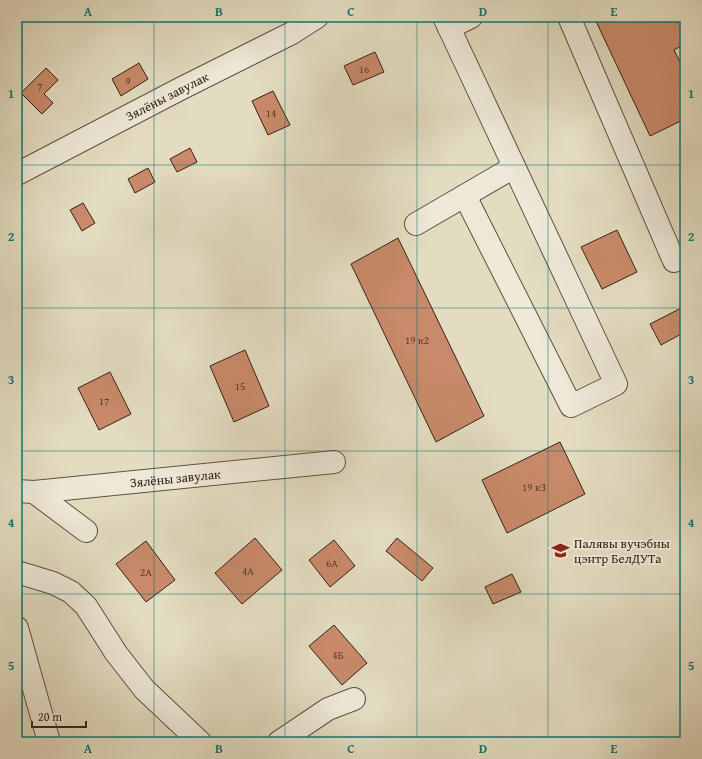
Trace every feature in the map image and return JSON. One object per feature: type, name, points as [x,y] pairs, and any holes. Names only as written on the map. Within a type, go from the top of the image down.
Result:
[{"type":"street","name":"Зялёны завулак","points":[[17,174],[180,89],[292,33],[317,17]]},
{"type":"street","points":[[465,196],[571,406],[616,384],[446,22],[471,17]]},
{"type":"street","points":[[569,17],[674,261]]},
{"type":"street","points":[[416,224],[514,167]]},
{"type":"street","name":"Зялёны завулак","points":[[25,492],[334,462]]},
{"type":"street","points":[[25,492],[86,530]]},
{"type":"street","points":[[17,572],[53,583],[71,592],[86,606],[116,653],[144,689],[200,742]]},
{"type":"street","points":[[17,628],[50,742]]},
{"type":"street","points":[[279,742],[328,709],[354,699]]},
{"type":"building","points":[[594,17],[685,17],[685,44],[674,50],[685,72],[685,119],[650,136]]},
{"type":"building","points":[[375,52],[384,72],[353,85],[344,66]]},
{"type":"building","points":[[139,63],[148,79],[121,96],[112,79]]},
{"type":"building","points":[[46,68],[58,80],[44,94],[53,103],[42,114],[21,93]]},
{"type":"building","points":[[273,91],[290,125],[268,135],[252,101]]},
{"type":"building","points":[[190,148],[197,162],[177,172],[170,159]]},
{"type":"building","points":[[148,168],[155,182],[135,193],[128,179]]},
{"type":"building","points":[[83,203],[95,223],[82,231],[70,210]]},
{"type":"building","points":[[617,230],[637,272],[602,289],[581,247]]},
{"type":"building","points":[[398,238],[484,416],[436,442],[351,264]]},
{"type":"building","points":[[685,306],[685,332],[661,345],[650,324]]},
{"type":"building","points":[[245,350],[269,406],[234,422],[210,366]]},
{"type":"building","points":[[110,372],[131,414],[99,430],[78,388]]},
{"type":"building","points":[[560,442],[585,494],[507,533],[482,480]]},
{"type":"building","points":[[255,538],[282,570],[242,604],[215,573]]},
{"type":"building","points":[[397,538],[433,568],[422,581],[386,551]]},
{"type":"building","points":[[334,540],[355,566],[330,587],[309,560]]},
{"type":"building","points":[[146,541],[175,580],[146,602],[116,564]]},
{"type":"building","points":[[512,574],[521,592],[493,604],[485,587]]},
{"type":"building","points":[[334,625],[367,663],[342,685],[309,646]]},
{"type":"place","name":"Палявы вучэбны цэнтр БелДУТа","points":[[561,550]]}]
